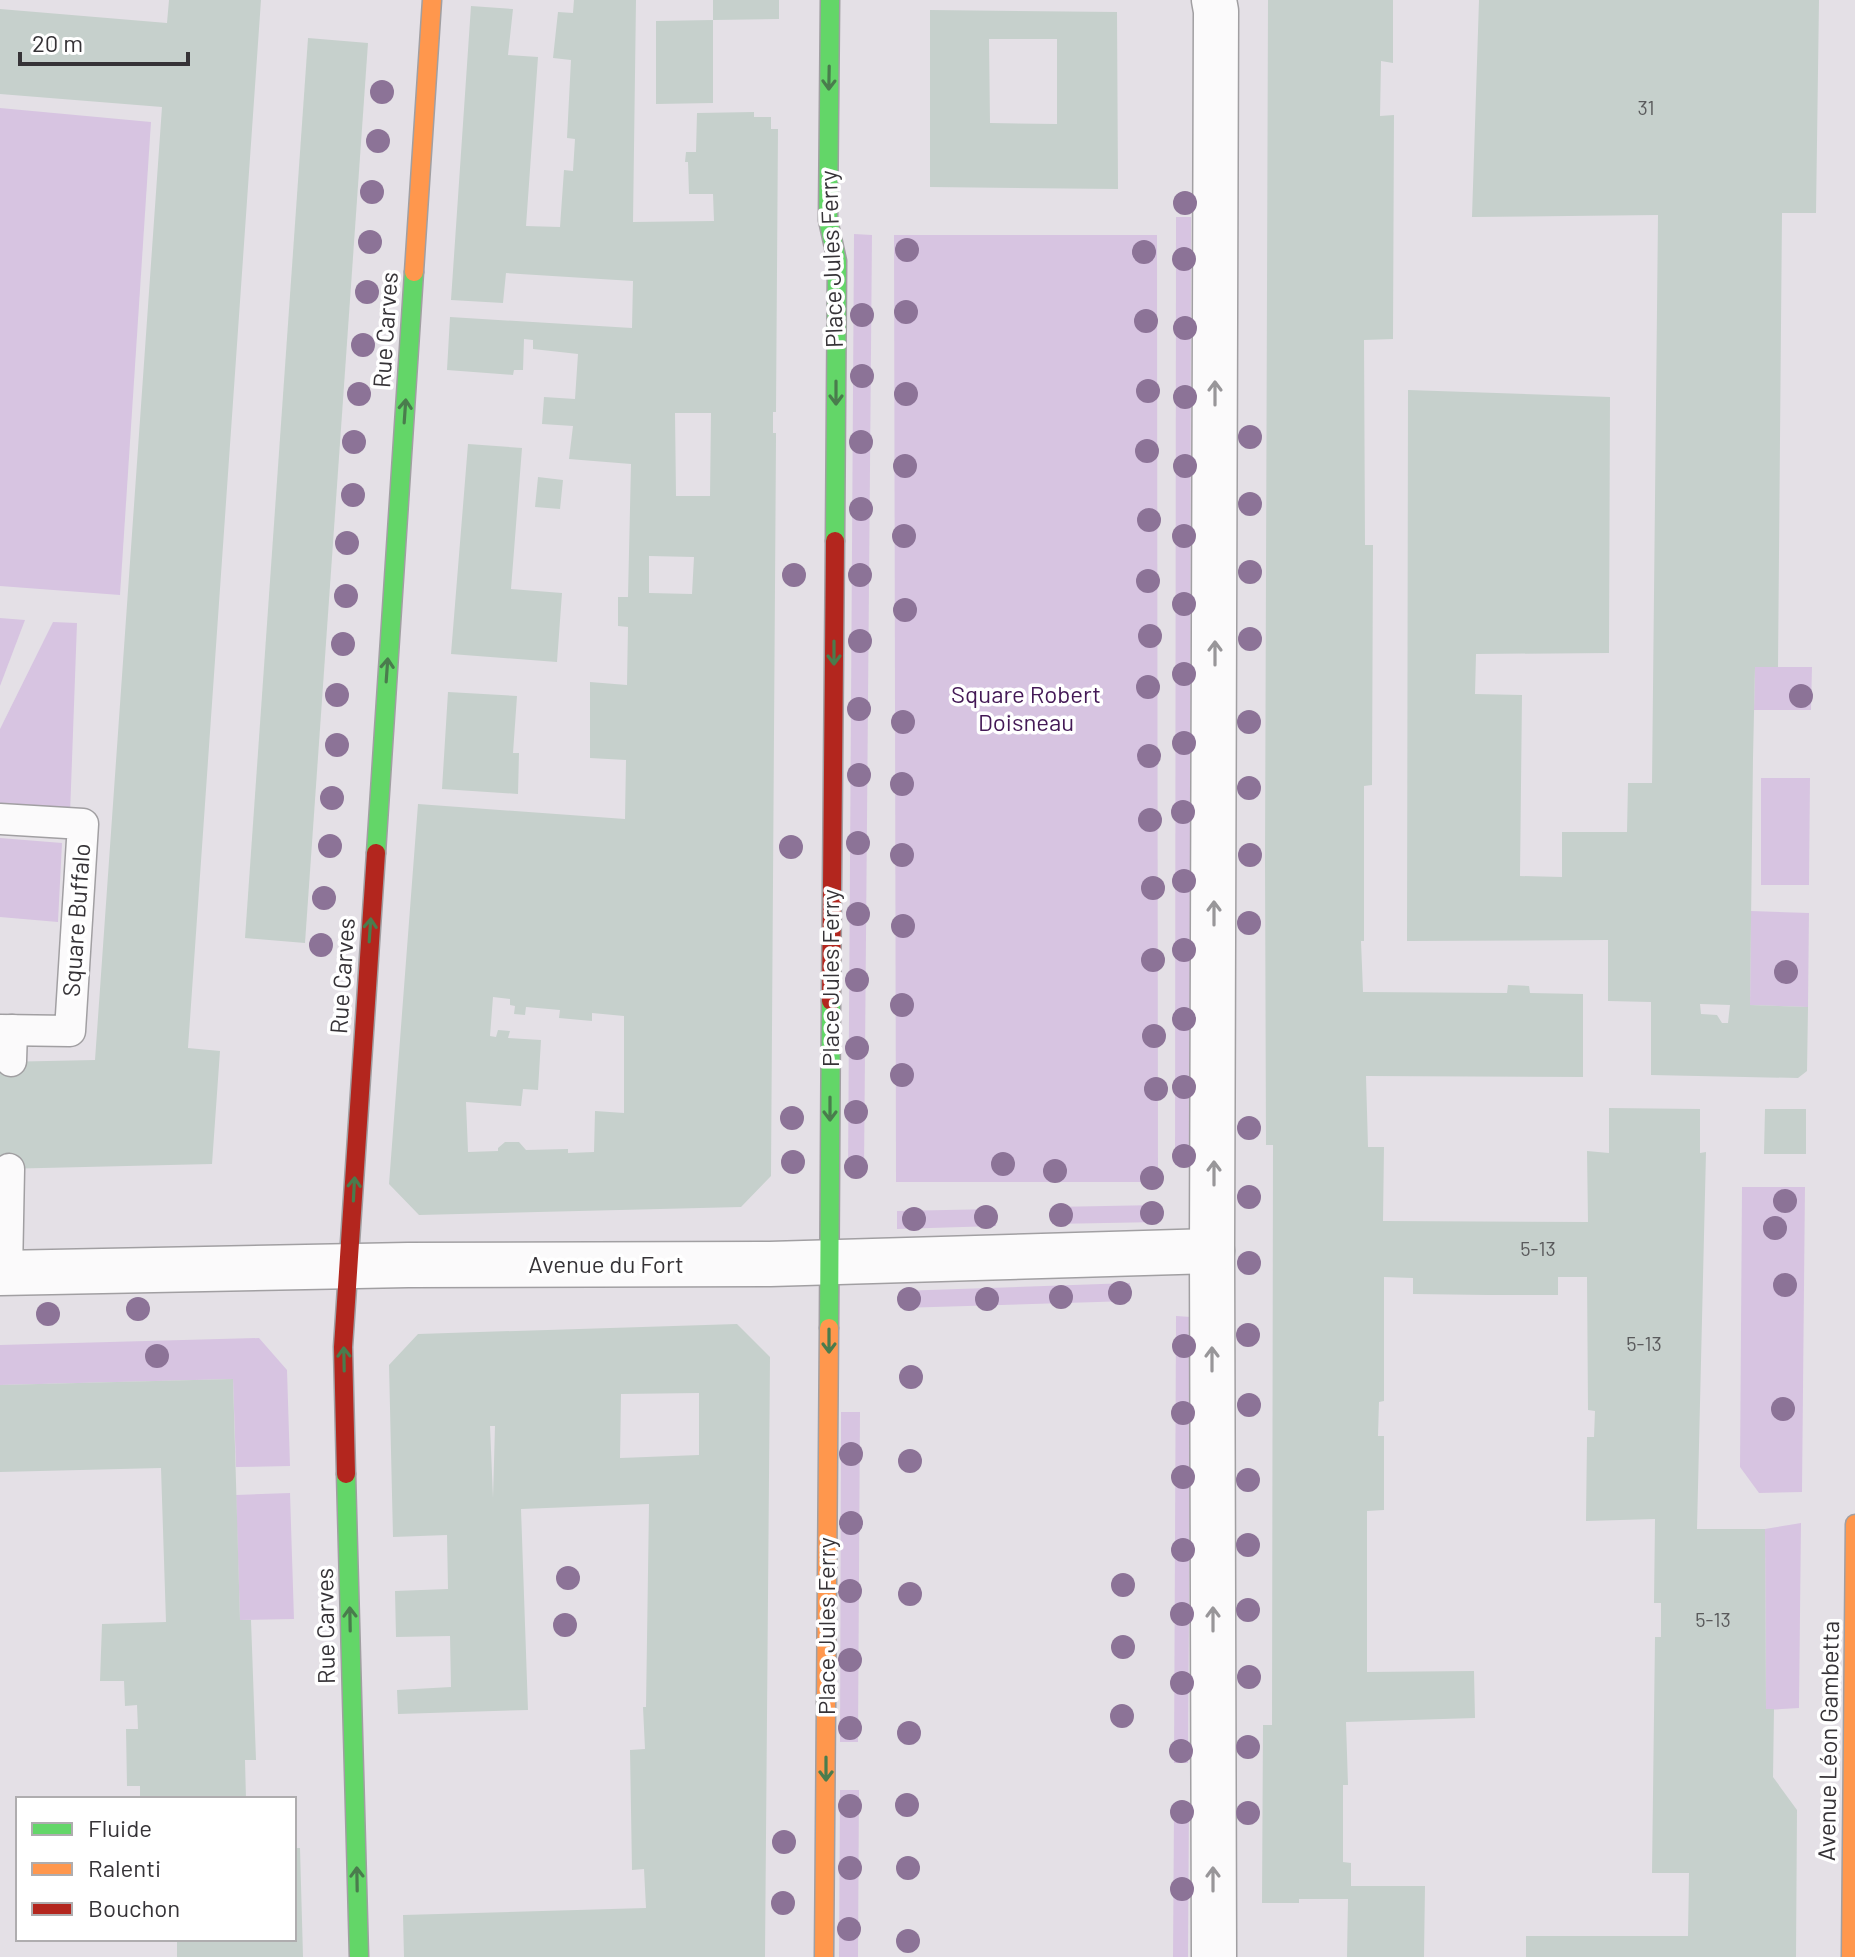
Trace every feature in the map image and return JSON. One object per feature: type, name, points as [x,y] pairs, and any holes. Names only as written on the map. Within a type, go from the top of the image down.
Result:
[{"type":"street","name":"Rue Carves","points":[[359,1957],[343,1347],[432,0]]},
{"type":"street","name":"Place Jules Ferry","points":[[824,1957],[837,276],[828,220],[830,0]]},
{"type":"street","points":[[1214,0],[1214,1957]]},
{"type":"street","name":"Avenue du Fort","points":[[4,1273],[829,1263],[1212,1251]]},
{"type":"street","name":"Avenue Léon Gambetta","points":[[1851,1957],[1855,1524]]},
{"type":"lane","name":"Square Buffalo","points":[[0,819],[83,824],[70,1031],[6,1030]]},
{"type":"lane","points":[[6,1030],[11,1061]]},
{"type":"lane","points":[[4,1273],[9,1169]]},
{"type":"green space","points":[[0,108],[151,122],[120,595],[0,586]]},
{"type":"green space","points":[[1176,217],[1191,217],[1190,1165],[1175,1165]]},
{"type":"green space","points":[[854,234],[872,235],[864,1173],[848,1174]]},
{"type":"green space","name":"Square Robert Doisneau","points":[[894,235],[1157,235],[1158,1182],[896,1182]]},
{"type":"green space","points":[[0,618],[25,620],[0,686]]},
{"type":"green space","points":[[53,622],[77,623],[70,815],[0,810],[0,729]]},
{"type":"green space","points":[[1755,667],[1812,667],[1811,710],[1754,710]]},
{"type":"green space","points":[[1761,778],[1810,778],[1809,885],[1761,885]]},
{"type":"green space","points":[[0,838],[62,843],[58,922],[0,917]]},
{"type":"green space","points":[[1751,911],[1809,913],[1808,1007],[1750,1005]]},
{"type":"green space","points":[[1742,1187],[1805,1187],[1802,1492],[1759,1493],[1740,1467]]},
{"type":"green space","points":[[1159,1205],[1160,1222],[1052,1224],[1052,1207]]},
{"type":"green space","points":[[995,1209],[996,1226],[897,1229],[897,1211]]},
{"type":"green space","points":[[1130,1283],[1130,1301],[900,1308],[899,1291]]},
{"type":"green space","points":[[1176,1316],[1191,1317],[1188,1763],[1174,1763]]},
{"type":"green space","points":[[259,1338],[287,1370],[290,1466],[236,1467],[233,1379],[0,1385],[0,1345]]},
{"type":"green space","points":[[841,1412],[860,1412],[858,1742],[840,1742]]},
{"type":"green space","points":[[290,1493],[294,1619],[240,1620],[236,1495]]},
{"type":"green space","points":[[1801,1523],[1799,1708],[1766,1710],[1765,1529]]},
{"type":"green space","points":[[840,1790],[859,1790],[858,1957],[839,1957]]},
{"type":"green space","points":[[1174,1807],[1189,1807],[1188,1957],[1173,1957]]},
{"type":"building","points":[[169,0],[261,0],[188,1048],[220,1051],[212,1164],[0,1169],[0,1062],[95,1060],[162,107],[0,94],[0,9],[167,23]]},
{"type":"building","points":[[574,0],[636,0],[633,222],[714,221],[713,194],[689,194],[688,162],[685,162],[686,152],[696,152],[697,113],[754,112],[754,117],[771,117],[771,129],[778,129],[776,412],[773,412],[776,440],[771,1176],[741,1207],[419,1215],[389,1184],[418,804],[625,819],[626,760],[590,758],[590,682],[627,685],[628,627],[618,626],[618,597],[628,597],[631,464],[569,459],[573,426],[542,424],[544,397],[575,399],[578,354],[533,349],[533,340],[524,339],[523,370],[514,370],[513,375],[447,370],[450,317],[632,328],[633,281],[506,273],[503,303],[451,300],[471,6],[513,9],[508,55],[538,57],[526,226],[560,227],[564,170],[573,171],[575,139],[567,138],[571,60],[553,58],[558,12],[573,13]],"holes":[[[675,413],[711,413],[710,496],[676,496]],[[649,556],[694,557],[692,594],[649,593]],[[493,997],[510,999],[510,1005],[515,1006],[514,1014],[525,1015],[526,1007],[560,1010],[559,1018],[592,1021],[592,1013],[624,1016],[624,1113],[595,1111],[594,1152],[526,1150],[519,1142],[505,1142],[498,1151],[468,1152],[466,1102],[521,1106],[523,1089],[538,1090],[541,1040],[508,1038],[510,1031],[498,1030],[496,1037],[490,1036]]]},
{"type":"building","points":[[713,0],[779,0],[779,19],[713,20]]},
{"type":"building","points":[[1268,0],[1393,0],[1393,63],[1381,61],[1380,116],[1394,115],[1393,339],[1364,340],[1365,545],[1373,545],[1372,785],[1364,786],[1363,992],[1507,993],[1508,985],[1529,986],[1530,993],[1583,994],[1583,1077],[1366,1076],[1368,1147],[1384,1147],[1383,1221],[1588,1222],[1587,1151],[1609,1153],[1609,1108],[1700,1109],[1700,1153],[1706,1152],[1697,1529],[1765,1529],[1766,1709],[1774,1709],[1773,1777],[1797,1810],[1796,1957],[1526,1957],[1526,1936],[1688,1936],[1689,1873],[1652,1873],[1655,1637],[1661,1637],[1661,1603],[1654,1603],[1655,1519],[1586,1521],[1587,1437],[1594,1437],[1595,1411],[1588,1410],[1587,1277],[1558,1277],[1558,1295],[1488,1295],[1413,1294],[1413,1278],[1384,1277],[1384,1401],[1379,1402],[1378,1436],[1384,1436],[1384,1510],[1367,1511],[1367,1672],[1474,1671],[1475,1718],[1346,1722],[1348,1785],[1343,1785],[1343,1862],[1351,1863],[1351,1886],[1425,1886],[1424,1957],[1347,1957],[1348,1899],[1262,1903],[1263,1725],[1272,1725],[1273,1145],[1266,1145],[1265,861]]},
{"type":"building","points":[[1479,0],[1819,0],[1816,213],[1782,213],[1778,667],[1755,667],[1753,758],[1750,1005],[1808,1007],[1807,1071],[1798,1078],[1651,1075],[1651,1002],[1608,1001],[1608,940],[1407,941],[1408,390],[1610,397],[1609,653],[1476,654],[1475,694],[1522,695],[1520,876],[1562,877],[1562,832],[1627,832],[1628,783],[1652,783],[1658,215],[1472,217]],"holes":[[[1700,1004],[1730,1005],[1728,1023],[1722,1023],[1717,1015],[1701,1014]]]},
{"type":"building","points":[[930,10],[1117,12],[1118,189],[930,187]],"holes":[[[989,39],[1057,39],[1057,124],[990,123]]]},
{"type":"building","points":[[713,20],[713,103],[656,104],[656,21]]},
{"type":"building","points":[[308,38],[368,43],[305,943],[245,938]]},
{"type":"building","points":[[468,444],[522,448],[511,589],[562,593],[557,662],[451,654]]},
{"type":"building","points":[[538,477],[563,480],[560,509],[535,507]]},
{"type":"building","points":[[448,692],[517,696],[513,753],[519,753],[518,794],[442,789]]},
{"type":"building","points":[[1765,1109],[1806,1109],[1806,1154],[1764,1154]]},
{"type":"building","points":[[737,1324],[770,1357],[765,1957],[404,1957],[403,1915],[646,1908],[644,1869],[632,1870],[630,1750],[645,1749],[643,1707],[646,1707],[649,1504],[521,1509],[528,1710],[398,1714],[397,1690],[451,1687],[450,1636],[396,1637],[395,1591],[448,1589],[447,1535],[393,1537],[389,1365],[418,1334]],"holes":[[[699,1393],[699,1455],[620,1458],[621,1394]],[[490,1426],[495,1426],[493,1498]]]},
{"type":"building","points":[[233,1379],[240,1620],[251,1620],[256,1760],[245,1760],[246,1797],[140,1797],[140,1786],[127,1786],[126,1729],[138,1729],[137,1705],[125,1706],[124,1681],[100,1681],[102,1624],[166,1622],[161,1468],[0,1472],[0,1385]]},
{"type":"building","points":[[296,1848],[300,1848],[303,1957],[177,1957],[177,1941],[296,1941]]},
{"type":"traffic: fast","points":[[830,0],[828,220],[837,261],[835,541]]},
{"type":"traffic: fast","points":[[376,853],[414,272]]},
{"type":"traffic: fast","points":[[829,1328],[831,1001]]},
{"type":"traffic: fast","points":[[346,1474],[359,1957]]},
{"type":"traffic: slow","points":[[414,272],[432,0]]},
{"type":"traffic: slow","points":[[824,1957],[829,1328]]},
{"type":"traffic: slow","points":[[1851,1957],[1855,1524]]},
{"type":"traffic: jam","points":[[831,1001],[835,541]]},
{"type":"traffic: jam","points":[[346,1474],[343,1347],[376,853]]}]
